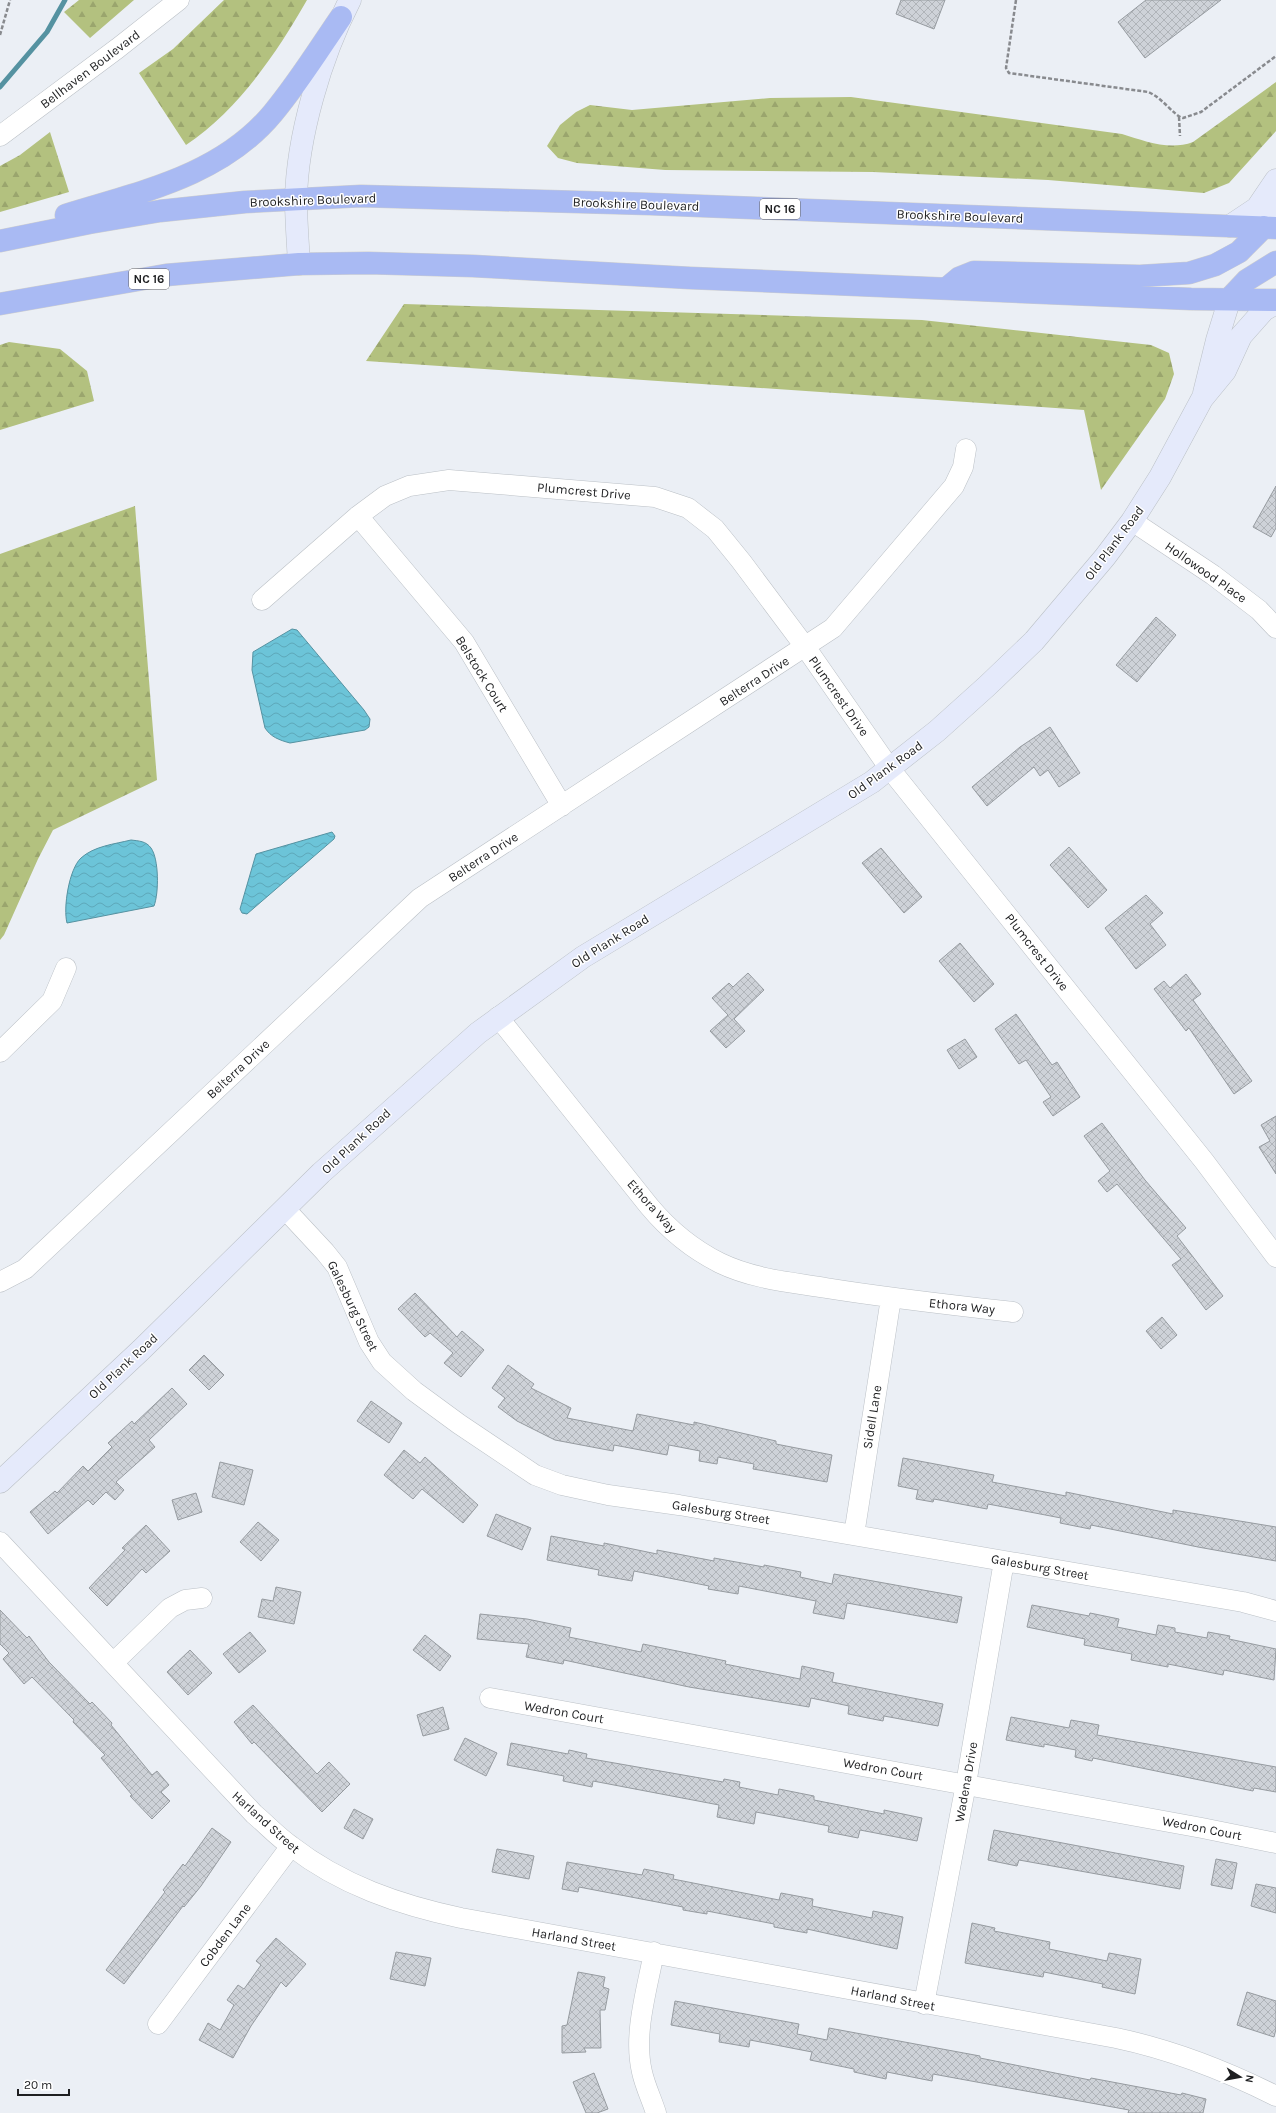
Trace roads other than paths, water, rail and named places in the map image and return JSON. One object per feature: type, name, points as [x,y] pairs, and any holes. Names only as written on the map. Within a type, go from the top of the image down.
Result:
[{"type":"highway","points":[[0,236],[176,180],[190,175],[220,159],[250,136],[273,114],[346,8]]},
{"type":"highway","name":"Brookshire Boulevard","points":[[0,241],[160,211],[245,202],[361,196],[1270,228]]},
{"type":"highway","points":[[947,288],[959,278],[974,272],[1140,276],[1188,273],[1215,265],[1238,252],[1270,228]]},
{"type":"highway","points":[[1230,298],[1247,280],[1276,262]]},
{"type":"highway","name":"NC 16","points":[[0,304],[166,276],[299,264],[368,263],[473,266],[698,278],[1192,299],[1230,298],[1276,300]]},
{"type":"street","name":"Bellhaven Boulevard","points":[[0,136],[118,48],[179,0]]},
{"type":"street","points":[[299,264],[296,199],[300,164],[314,95],[327,53],[346,8]]},
{"type":"street","points":[[1230,226],[1257,208],[1276,180]]},
{"type":"street","points":[[1270,228],[1276,208]]},
{"type":"street","name":"Old Plank Road","points":[[1202,399],[1217,340],[1230,298]]},
{"type":"street","name":"Old Plank Road","points":[[0,1482],[141,1350],[383,1115],[478,1033],[583,957],[838,803],[890,769],[971,701],[1034,641],[1100,563],[1132,521],[1160,477],[1202,399],[1225,371],[1241,336],[1250,324],[1264,310],[1276,303]]},
{"type":"street","name":"Belterra Drive","points":[[0,1282],[25,1269],[420,898],[806,648],[833,628],[954,486],[963,467],[966,449]]},
{"type":"street","name":"Plumcrest Drive","points":[[262,600],[358,516],[386,496],[409,486],[449,480],[655,497],[688,508],[715,529],[806,648],[890,769],[1194,1149],[1276,1257]]},
{"type":"street","name":"Belstock Court","points":[[358,516],[464,642],[562,806]]},
{"type":"street","name":"Hollowood Place","points":[[1132,521],[1213,576],[1259,610],[1276,628]]},
{"type":"street","points":[[0,1052],[52,1001],[66,968]]},
{"type":"street","name":"Ethora Way","points":[[498,1018],[649,1206],[674,1233],[688,1244],[720,1263],[756,1276],[891,1298],[1013,1312]]},
{"type":"street","name":"Galesburg Street","points":[[285,1209],[337,1267],[369,1342],[382,1362],[414,1391],[534,1475],[562,1485],[608,1495],[854,1535],[1243,1602],[1276,1611]]},
{"type":"street","name":"Sidell Lane","points":[[854,1535],[891,1298]]},
{"type":"street","name":"Harland Street","points":[[0,1542],[234,1793],[291,1846],[308,1858],[358,1886],[401,1904],[461,1918],[654,1952],[924,2004],[1154,2046],[1210,2065],[1276,2096]]},
{"type":"street","name":"Wadena Drive","points":[[924,2004],[966,1784],[1004,1561]]},
{"type":"street","points":[[113,1663],[170,1608],[186,1600],[202,1598]]},
{"type":"street","name":"Wedron Court","points":[[490,1698],[966,1784],[1202,1828],[1276,1844]]},
{"type":"street","name":"Cobden Lane","points":[[158,2024],[291,1846]]},
{"type":"street","points":[[654,1952],[640,2029],[640,2050],[642,2072],[656,2113]]},
{"type":"water","points":[[292,629],[297,630],[364,710],[370,719],[369,727],[365,730],[290,743],[276,738],[267,731],[265,728],[252,670],[253,652]]},
{"type":"water","points":[[332,832],[335,836],[334,839],[247,914],[242,913],[240,909],[256,854]]},
{"type":"water","points":[[131,840],[147,844],[154,853],[157,868],[157,893],[154,906],[67,923],[66,908],[68,889],[70,879],[77,863],[86,854],[92,851],[105,846]]},
{"type":"waterway","points":[[0,87],[47,32],[65,0]]}]
